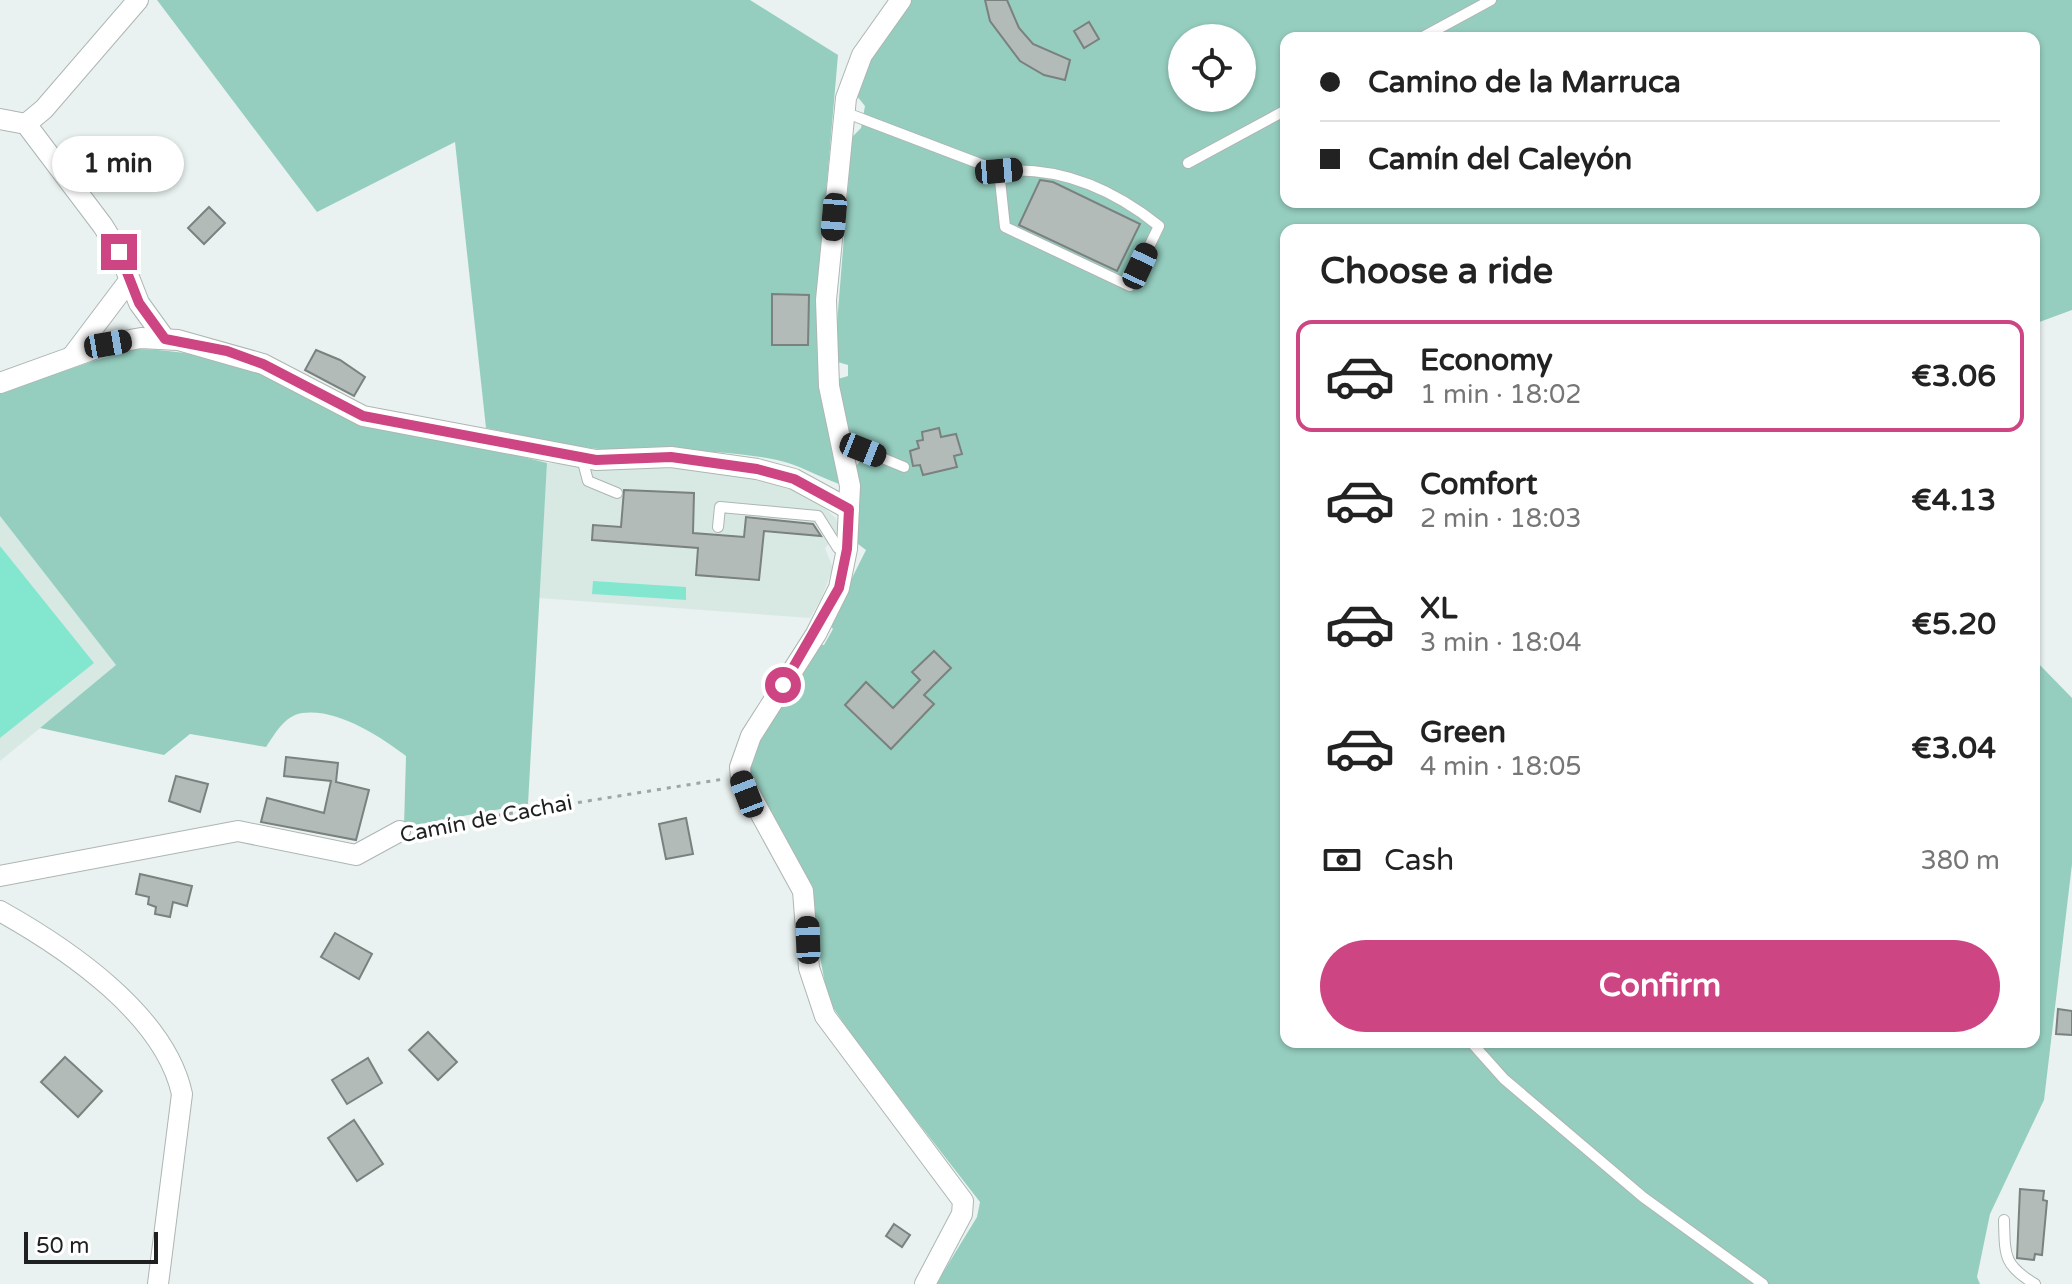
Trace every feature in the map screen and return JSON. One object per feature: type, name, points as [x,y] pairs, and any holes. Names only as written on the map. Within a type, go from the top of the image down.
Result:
[{"type":"street","points":[[26,124],[44,109],[138,0]]},
{"type":"street","points":[[901,0],[862,55],[844,112],[826,300],[829,386],[850,486],[847,549],[839,588],[816,634],[751,736],[740,767],[741,778],[803,891],[809,968],[825,1016],[963,1201],[962,1214],[925,1284]]},
{"type":"street","points":[[0,119],[26,124],[103,226],[119,252],[128,282],[165,339]]},
{"type":"street","points":[[73,355],[128,282]]},
{"type":"street","points":[[0,383],[30,375],[73,355],[141,338],[165,339],[227,351],[263,364],[363,416],[582,458],[671,457],[767,471],[794,479],[849,509]]},
{"type":"street","name":"Camín de Cachai","points":[[0,876],[238,831],[356,855],[400,831]]},
{"type":"street","points":[[0,911],[79,961],[110,985],[177,1069],[182,1094],[158,1284]]},
{"type":"lane","points":[[1432,32],[1491,0]]},
{"type":"lane","points":[[844,112],[999,171],[1030,168],[1062,173],[1132,204],[1159,226],[1130,286],[1005,227],[999,171]]},
{"type":"lane","points":[[1188,163],[1280,113]]},
{"type":"lane","points":[[843,453],[863,450],[904,467]]},
{"type":"lane","points":[[582,458],[588,481],[617,493]]},
{"type":"lane","points":[[718,527],[720,507],[818,516],[838,548],[847,549]]},
{"type":"lane","points":[[1476,1048],[1504,1079],[1643,1197],[1763,1284]]},
{"type":"lane","points":[[2004,1220],[2005,1256],[2015,1272],[2035,1284]]},
{"type":"path","name":"Camín de Cachai","points":[[400,831],[712,780],[741,778]]},
{"type":"shaded area","points":[[157,0],[750,0],[838,55],[820,263],[839,484],[793,464],[757,456],[585,447],[486,428],[455,142],[317,212]]},
{"type":"shaded area","points":[[906,0],[2072,0],[2072,310],[2040,322],[2040,224],[1280,224],[1280,1048],[2040,1048],[2040,665],[2072,698],[2072,864],[2044,1100],[1990,1214],[1977,1277],[1980,1284],[936,1284],[977,1217],[980,1202],[864,1053],[828,1000],[805,875],[756,791],[750,771],[750,756],[817,645],[824,645],[833,629],[829,624],[866,550],[854,541],[856,466],[865,456],[860,442],[848,435],[838,379],[848,376],[848,365],[834,361],[852,137],[861,128],[865,106],[856,95],[868,56]]},
{"type":"shaded area","points":[[137,349],[189,354],[239,365],[547,463],[528,804],[404,827],[406,756],[357,725],[329,715],[302,713],[290,718],[266,747],[190,734],[164,755],[40,728],[116,665],[0,516],[0,390]]},
{"type":"shaded area","points":[[547,463],[686,469],[783,483],[836,518],[839,532],[825,548],[833,568],[821,599],[810,618],[539,598]]},
{"type":"shaded area","points":[[0,516],[117,665],[0,761]]},
{"type":"shaded area","points":[[0,546],[94,663],[0,738]]},
{"type":"shaded area","points":[[593,581],[686,587],[686,600],[592,594]]},
{"type":"building","points":[[985,0],[1007,0],[1019,28],[1033,44],[1070,60],[1065,80],[1044,75],[1020,61],[990,21]]},
{"type":"building","points":[[1089,22],[1099,39],[1084,48],[1074,31]]},
{"type":"building","points":[[1040,180],[1053,182],[1140,224],[1117,271],[1019,225]]},
{"type":"building","points":[[209,207],[225,223],[204,244],[188,228]]},
{"type":"building","points":[[772,294],[809,295],[808,345],[772,345]]},
{"type":"building","points":[[316,350],[340,360],[365,377],[354,396],[305,370]]},
{"type":"building","points":[[939,428],[941,437],[956,434],[962,454],[954,456],[957,467],[923,475],[920,465],[913,466],[910,451],[919,448],[917,441],[923,440],[922,432]]},
{"type":"building","points":[[624,490],[694,493],[693,533],[744,537],[746,517],[813,524],[821,536],[764,531],[759,580],[696,575],[698,548],[592,540],[593,525],[621,527]]},
{"type":"building","points":[[934,651],[951,668],[924,695],[934,704],[891,749],[845,705],[866,682],[893,708],[920,680],[912,672]]},
{"type":"building","points":[[286,757],[338,763],[336,782],[369,790],[356,840],[261,822],[267,798],[324,813],[331,781],[284,776]]},
{"type":"building","points":[[176,776],[208,784],[200,812],[169,801]]},
{"type":"building","points":[[686,818],[693,854],[666,859],[659,824]]},
{"type":"building","points":[[140,874],[192,886],[187,906],[173,902],[170,917],[155,914],[156,907],[148,904],[149,897],[136,894]]},
{"type":"building","points":[[335,933],[372,954],[359,979],[321,957]]},
{"type":"building","points":[[2058,1009],[2072,1011],[2072,1035],[2056,1034]]},
{"type":"building","points":[[428,1032],[457,1062],[438,1080],[409,1050]]},
{"type":"building","points":[[65,1057],[102,1091],[78,1117],[41,1082]]},
{"type":"building","points":[[368,1058],[382,1083],[347,1104],[332,1080]]},
{"type":"building","points":[[354,1120],[383,1164],[357,1181],[328,1138]]},
{"type":"building","points":[[2020,1189],[2044,1191],[2043,1200],[2047,1201],[2042,1255],[2035,1254],[2034,1260],[2017,1258]]},
{"type":"building","points":[[894,1224],[910,1235],[902,1247],[886,1236]]},
{"type":"route","points":[[119,252],[128,282],[139,303],[165,339],[227,351],[263,364],[363,416],[596,460],[671,457],[757,469],[794,479],[849,509],[847,549],[839,588],[816,634],[783,685]]}]
